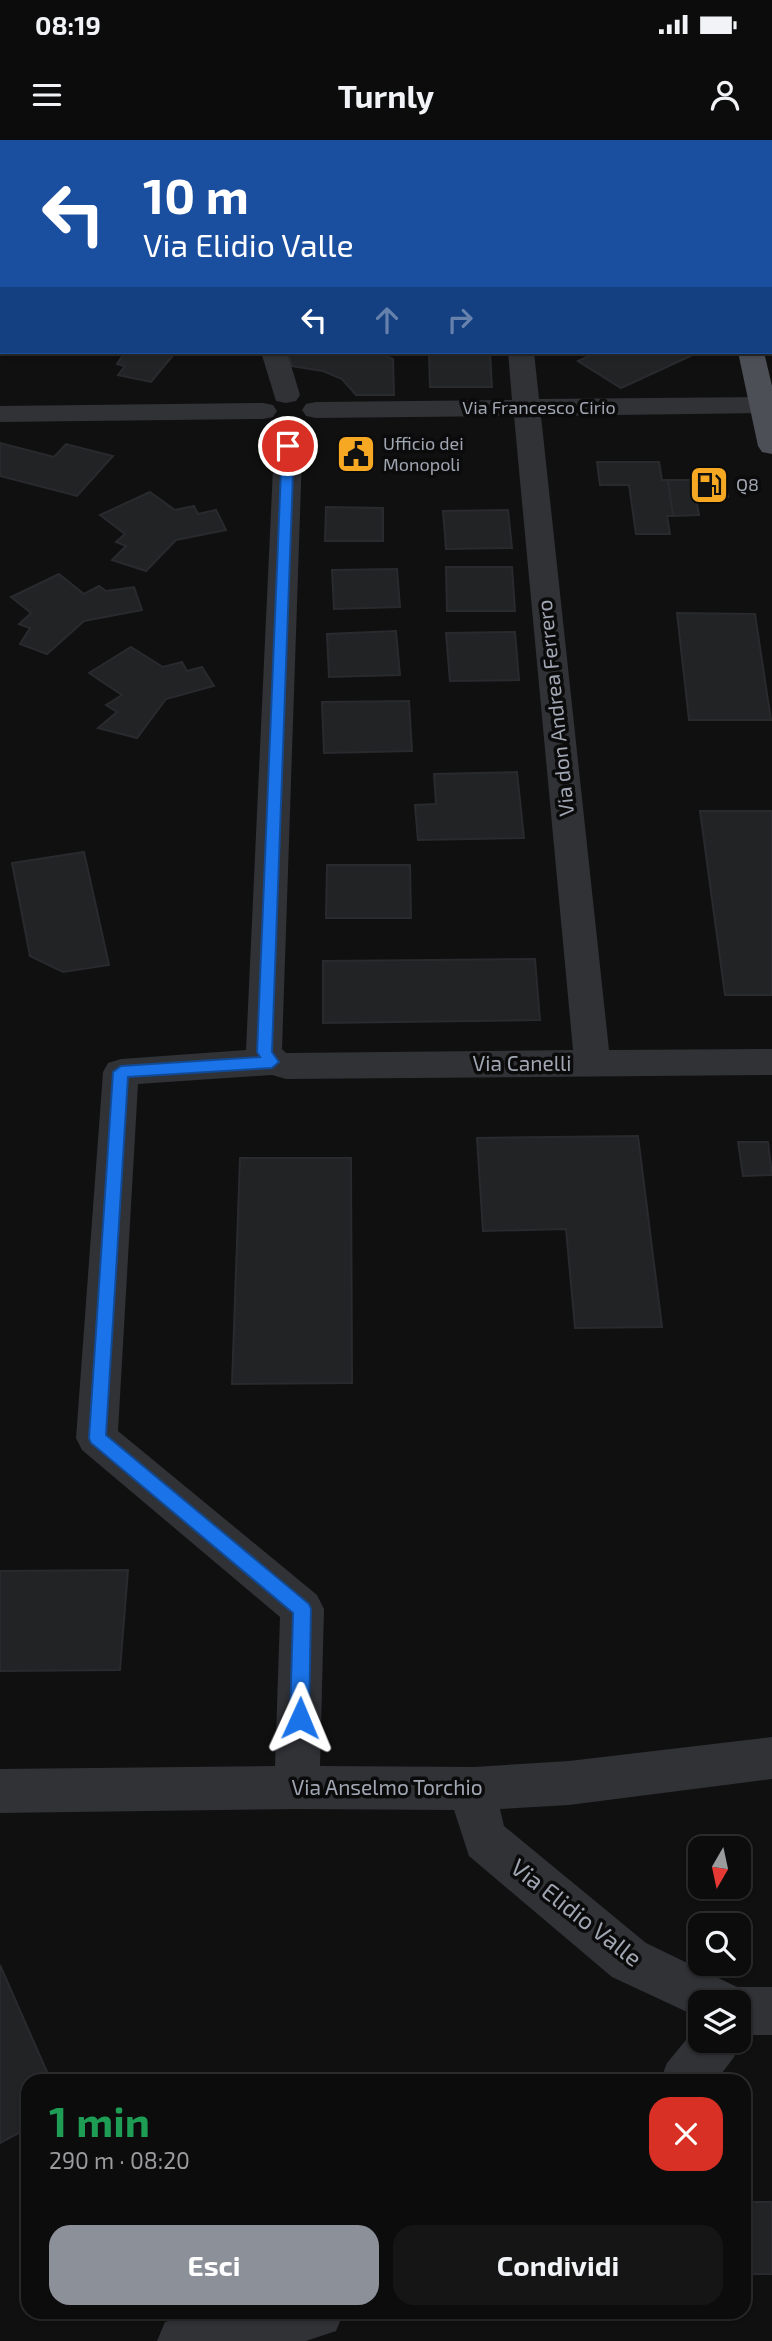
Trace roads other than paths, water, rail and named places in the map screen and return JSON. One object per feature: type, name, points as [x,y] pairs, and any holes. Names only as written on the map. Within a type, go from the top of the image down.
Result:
[{"type":"main road","points":[[752,354],[767,406],[772,446]]},
{"type":"street","points":[[272,1062],[264,1052],[288,410],[274,354]]},
{"type":"street","name":"Via don Andrea Ferrero","points":[[521,354],[592,1063]]},
{"type":"street","name":"Via Francesco Cirio","points":[[0,414],[767,406]]},
{"type":"street","points":[[272,1062],[121,1072],[97,1438],[302,1609],[298,1787]]},
{"type":"street","name":"Via Canelli","points":[[272,1062],[286,1066],[772,1062]]},
{"type":"street","name":"Via Anselmo Torchio","points":[[0,1791],[298,1787],[474,1789],[596,1780],[772,1758]]},
{"type":"street","name":"Via Elidio Valle","points":[[474,1789],[478,1818],[485,1840],[629,1960],[688,1990]]},
{"type":"street","points":[[691,2074],[707,2053]]},
{"type":"street","points":[[184,2341],[285,2319]]},
{"type":"place","name":"Ufficio dei Monopoli","points":[[356,454]]},
{"type":"place","name":"Q8","points":[[709,485]]}]
